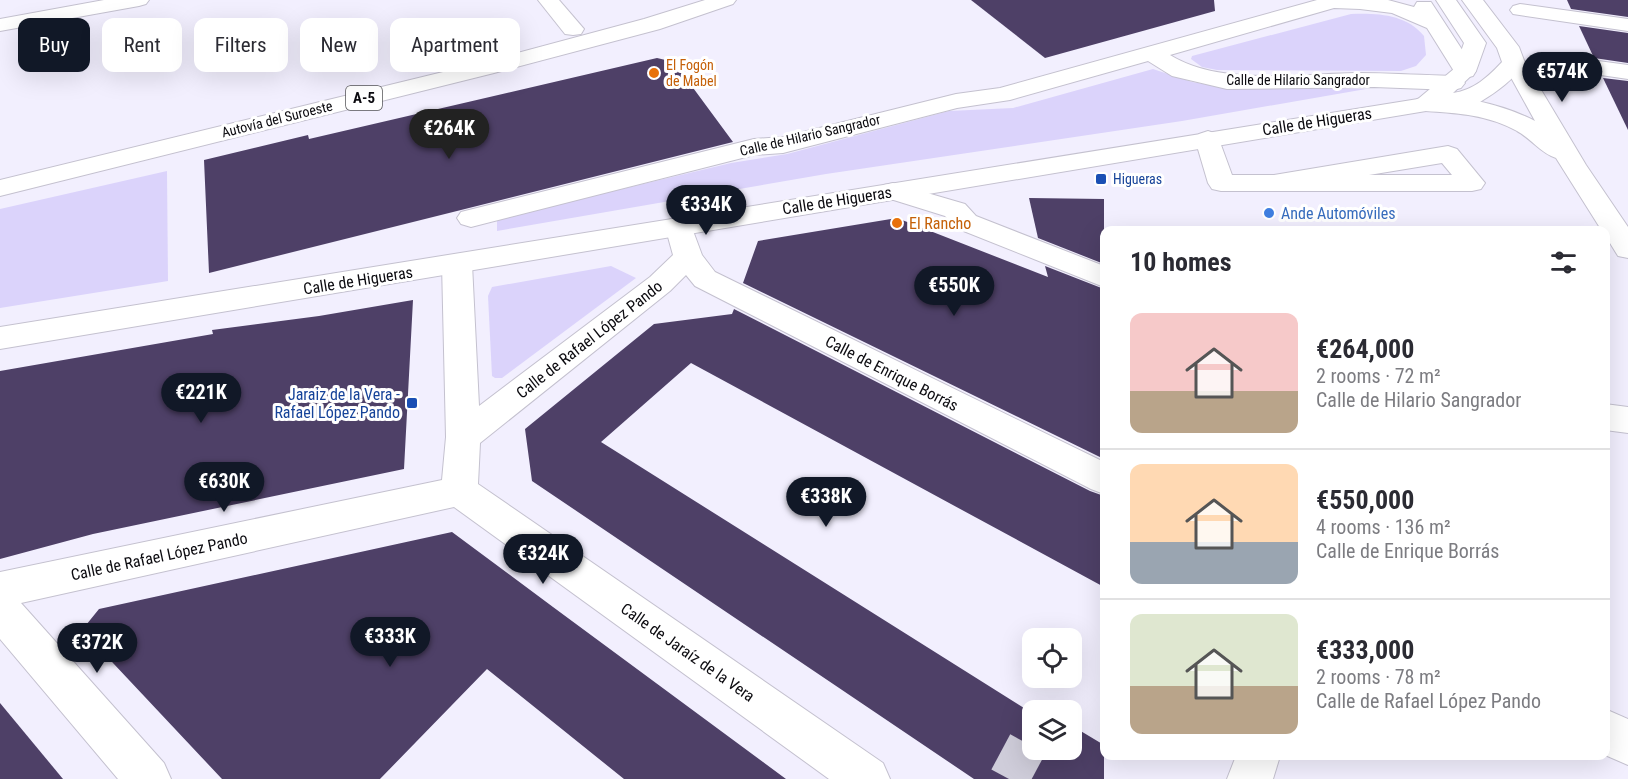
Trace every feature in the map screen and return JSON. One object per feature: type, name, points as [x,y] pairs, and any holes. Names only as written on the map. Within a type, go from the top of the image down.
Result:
[{"type":"main road","points":[[0,25],[139,0]]},
{"type":"main road","points":[[548,0],[573,29]]},
{"type":"main road","name":"Autovía del Suroeste","points":[[0,168],[449,61],[573,29],[670,0]]},
{"type":"main road","name":"Autovía del Suroeste","points":[[0,188],[486,68],[652,24],[726,0]]},
{"type":"main road","points":[[1419,0],[1436,24],[1459,77]]},
{"type":"main road","points":[[1446,0],[1475,43],[1459,77]]},
{"type":"main road","points":[[1472,0],[1508,47],[1514,63],[1573,165]]},
{"type":"main road","name":"Calle de Hilario Sangrador","points":[[471,218],[754,147],[783,145],[956,101],[1002,94],[1335,1],[1392,5],[1416,13],[1436,24]]},
{"type":"main road","points":[[1520,10],[1628,25]]},
{"type":"main road","name":"Calle de Hilario Sangrador","points":[[1149,52],[1180,71],[1227,82],[1459,77]]},
{"type":"main road","name":"Calle de Higueras","points":[[0,338],[1472,97],[1494,84],[1514,63]]},
{"type":"main road","points":[[1562,63],[1628,72]]},
{"type":"main road","name":"Calle de Higueras","points":[[1425,104],[1459,77]]},
{"type":"main road","points":[[1425,104],[1476,106],[1512,118],[1541,134],[1573,165],[1616,218],[1628,249]]},
{"type":"main road","points":[[1208,139],[1221,183],[1274,183],[1472,183],[1448,154],[1274,183]]},
{"type":"main road","points":[[893,191],[955,210],[966,222],[1100,275]]},
{"type":"main road","points":[[679,226],[688,257]]},
{"type":"main road","name":"Calle de Rafael López Pando","points":[[463,437],[660,284],[688,257]]},
{"type":"main road","name":"Calle de Enrique Borrás","points":[[688,257],[705,279],[1100,477]]},
{"type":"main road","points":[[458,264],[463,437],[459,491]]},
{"type":"main road","points":[[1610,418],[1628,420]]},
{"type":"main road","name":"Calle de Rafael López Pando","points":[[0,590],[459,491]]},
{"type":"main road","name":"Calle de Jaraíz de la Vera","points":[[459,491],[867,779]]},
{"type":"main road","points":[[0,609],[148,779]]},
{"type":"main road","points":[[1610,734],[1628,743]]},
{"type":"main road","points":[[1250,779],[1257,760]]},
{"type":"shaded area","points":[[1351,14],[1390,16],[1409,23],[1424,36],[1426,55],[1416,66],[1401,71],[1217,70],[1202,67],[1191,59],[1192,56]]},
{"type":"shaded area","points":[[1153,69],[1192,82],[1215,86],[1366,89],[1182,121],[826,174],[497,231],[497,219],[731,163],[787,154],[949,111],[1013,108]]},
{"type":"shaded area","points":[[167,171],[168,281],[0,308],[0,209]]},
{"type":"shaded area","points":[[611,266],[636,278],[502,378],[492,376],[488,296],[492,287]]},
{"type":"building","points":[[971,0],[1214,0],[1215,11],[1045,58]]},
{"type":"building","points":[[1567,0],[1628,0],[1628,17],[1571,9]]},
{"type":"building","points":[[1579,26],[1628,33],[1628,63],[1594,58]]},
{"type":"building","points":[[657,58],[674,62],[733,142],[209,273],[204,160],[308,135],[309,139]]},
{"type":"building","points":[[1603,78],[1628,81],[1628,130]]},
{"type":"building","points":[[1029,198],[1104,199],[1104,226],[1100,226],[1100,262],[1038,238]]},
{"type":"building","points":[[897,218],[1048,277],[1045,266],[1100,287],[1100,457],[743,283],[758,241]]},
{"type":"building","points":[[413,300],[404,469],[93,534],[0,559],[0,371],[213,334],[212,330],[319,316]]},
{"type":"building","points":[[734,309],[1100,495],[1100,585],[691,363],[601,442],[1022,707],[1022,760],[1082,760],[1082,732],[1100,743],[1100,760],[1104,760],[1104,779],[974,779],[532,481],[525,429],[654,324],[732,314]]},
{"type":"building","points":[[452,532],[786,779],[624,779],[487,669],[380,779],[222,779],[82,630],[99,609]]},
{"type":"building","points":[[0,703],[63,779],[0,779]]},
{"type":"tunnel","points":[[1009,779],[1022,755]]},
{"type":"place","name":"El Fogón de Mabel","points":[[654,73]]},
{"type":"place","name":"Higueras","points":[[1101,179]]},
{"type":"place","name":"Ande Automóviles","points":[[1269,213]]},
{"type":"place","name":"El Rancho","points":[[897,223]]},
{"type":"place","name":"Jaraiz de la Vera - Rafael López Pando","points":[[412,403]]}]
